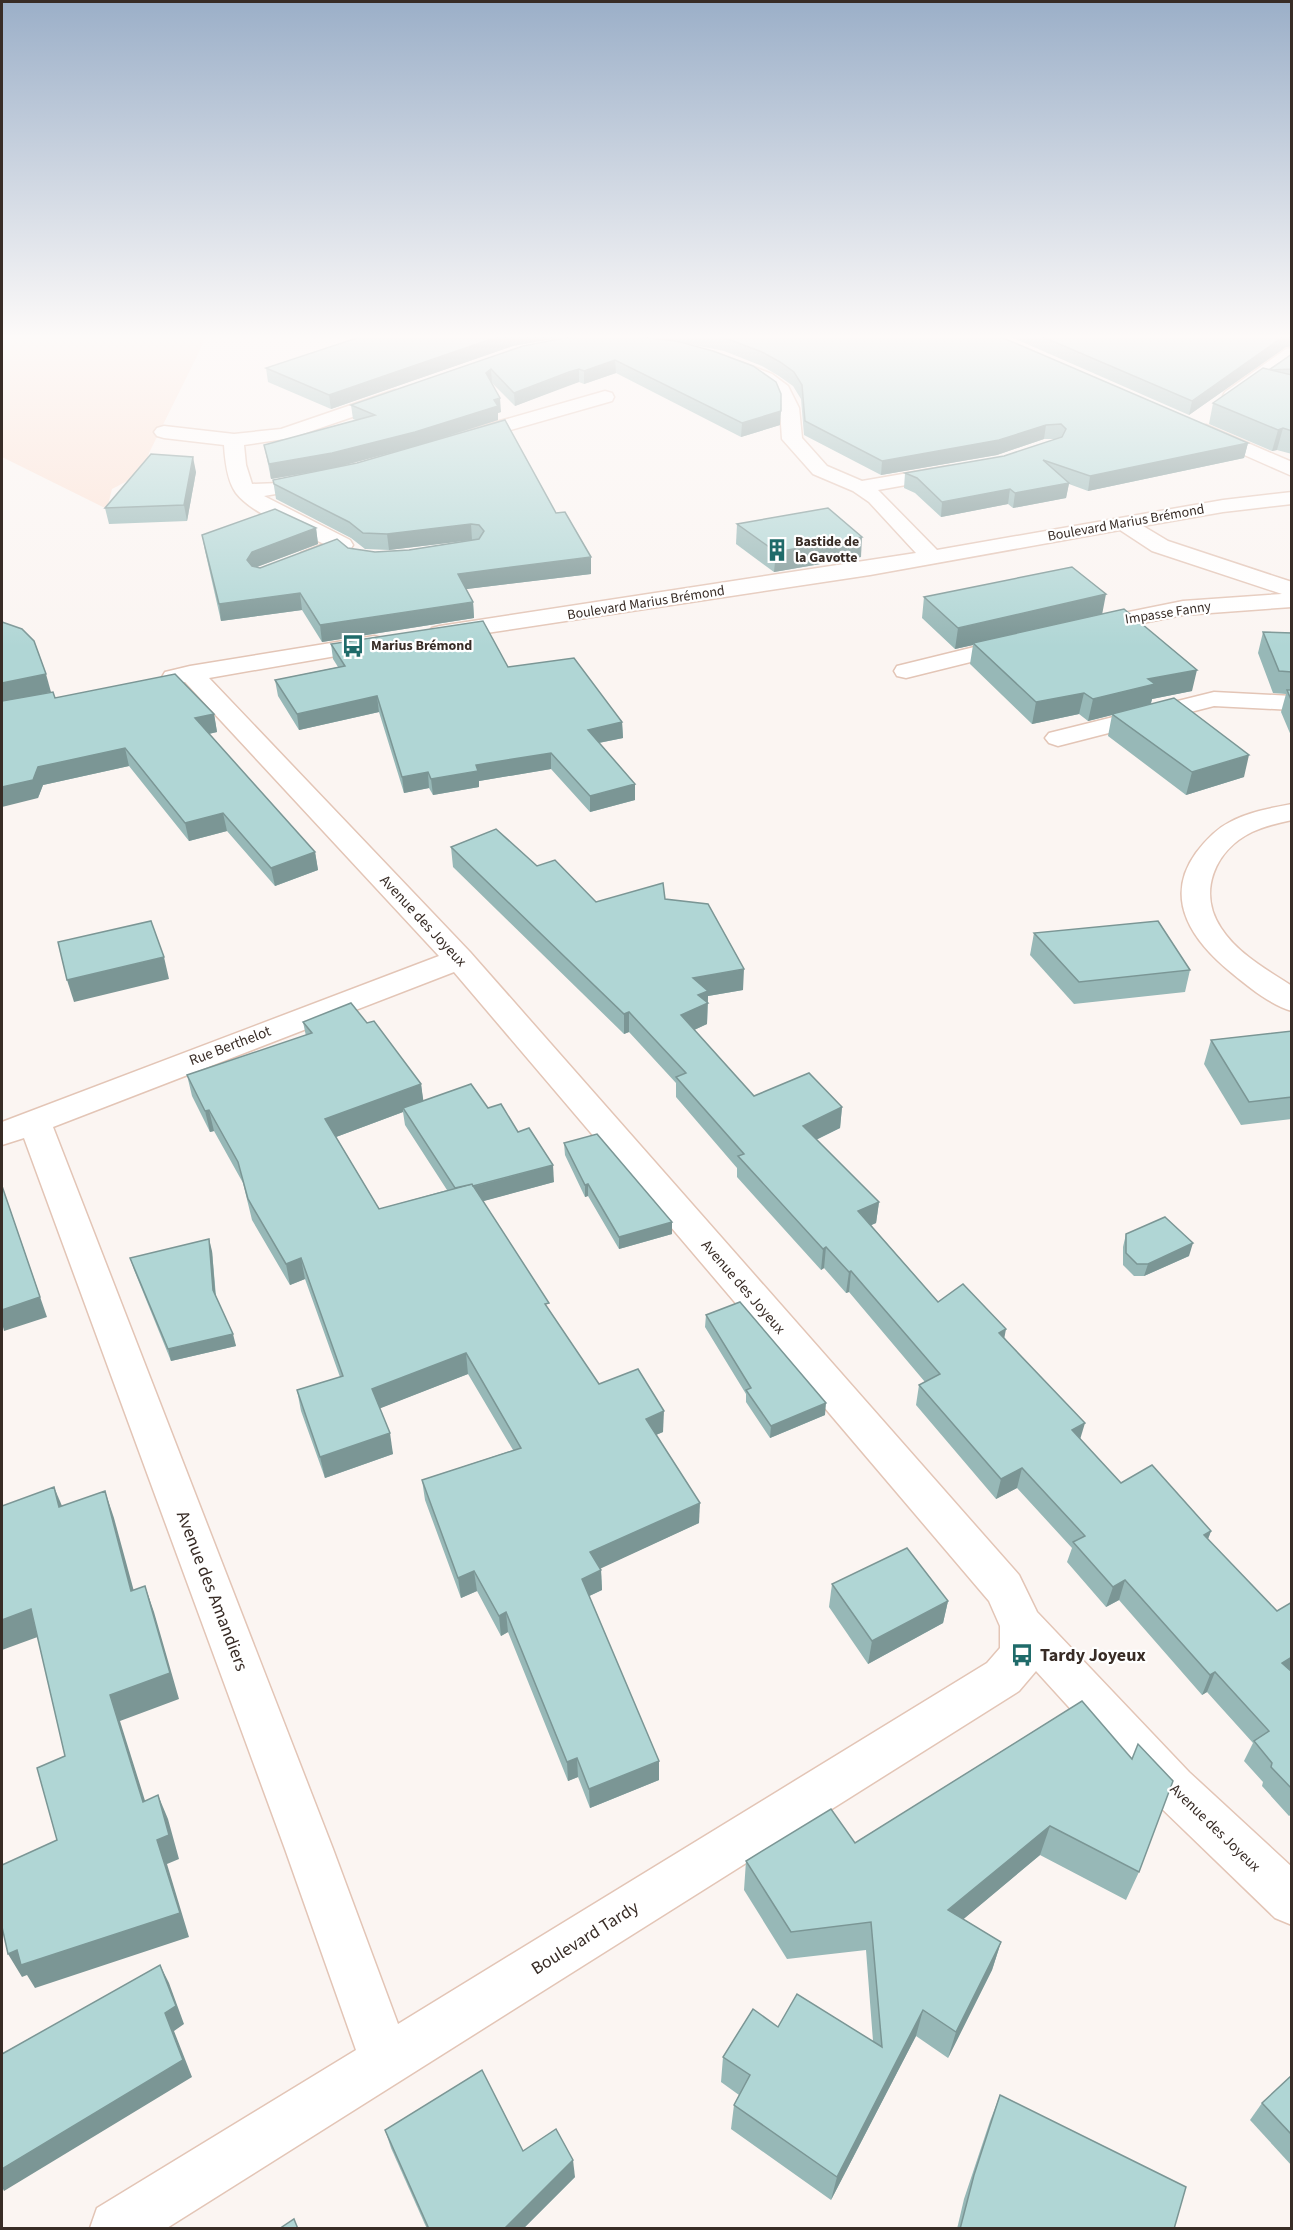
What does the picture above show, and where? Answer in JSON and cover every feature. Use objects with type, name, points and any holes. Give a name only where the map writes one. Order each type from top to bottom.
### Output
[{"type":"street","points":[[217,438],[234,440],[250,438]]},
{"type":"street","points":[[451,442],[464,438]]},
{"type":"street","points":[[792,438],[819,470],[860,487],[876,498],[932,557]]},
{"type":"street","points":[[1220,438],[1292,470]]},
{"type":"street","points":[[234,440],[234,456],[245,491],[267,506],[350,551],[292,564]]},
{"type":"street","points":[[860,487],[969,468]]},
{"type":"street","points":[[245,491],[280,489],[333,477]]},
{"type":"street","name":"Boulevard Marius Brémond","points":[[423,636],[932,557],[1223,506],[1292,498]]},
{"type":"street","points":[[1124,524],[1160,546],[1292,590]]},
{"type":"street","name":"Impasse Fanny","points":[[1065,632],[1183,608],[1292,600]]},
{"type":"street","points":[[152,681],[400,639]]},
{"type":"street","points":[[906,670],[1031,640]]},
{"type":"street","name":"Avenue des Joyeux","points":[[190,673],[459,959],[1004,1588],[1022,1626],[1173,1788],[1292,1901]]},
{"type":"street","points":[[1058,738],[1214,699],[1292,703]]},
{"type":"street","points":[[1292,812],[1236,829],[1210,852],[1197,872],[1194,897],[1207,930],[1237,962],[1292,1001]]},
{"type":"street","name":"Rue Berthelot","points":[[18,1127],[459,959]]},
{"type":"street","name":"Avenue des Amandiers","points":[[18,1127],[301,1826],[386,2062]]},
{"type":"street","name":"Boulevard Tardy","points":[[117,2229],[1003,1677],[1022,1655],[1022,1626]]},
{"type":"shaded area","points":[[2,438],[156,438],[140,471],[112,489],[107,509],[2,457]]},
{"type":"building","points":[[290,438],[391,438],[332,453],[269,464],[264,445]]},
{"type":"building","points":[[443,438],[515,438],[556,513],[565,512],[591,557],[458,574],[473,602],[320,625],[300,593],[219,604],[202,535],[275,509],[316,528],[252,552],[247,560],[252,566],[260,568],[337,539],[348,548],[375,552],[409,550],[479,539],[484,531],[479,525],[471,524],[387,534],[363,533],[349,522],[274,484],[273,480],[357,463]]},
{"type":"building","points":[[838,438],[1005,438],[999,440],[882,461]]},
{"type":"building","points":[[1059,438],[1237,438],[1248,443],[1090,476],[1043,460],[1069,483],[1015,493],[1010,489],[942,502],[917,478],[905,473],[1004,456]]},
{"type":"building","points":[[151,454],[193,457],[184,505],[105,508]]},
{"type":"building","points":[[828,508],[862,537],[776,552],[737,524]]},
{"type":"building","points":[[1072,567],[1106,594],[958,628],[924,597]]},
{"type":"building","points":[[1124,609],[1197,670],[1148,679],[1155,684],[1093,699],[1084,693],[1036,702],[973,643]]},
{"type":"building","points":[[483,621],[508,667],[574,658],[622,722],[588,730],[635,784],[590,796],[551,753],[476,765],[478,771],[431,779],[428,772],[402,777],[377,696],[297,714],[275,680],[345,666],[331,644]]},
{"type":"building","points":[[2,622],[22,629],[34,641],[46,674],[2,683]]},
{"type":"building","points":[[1263,632],[1292,633],[1292,672],[1279,671]]},
{"type":"building","points":[[175,674],[214,714],[195,718],[315,852],[271,868],[223,813],[185,823],[125,748],[38,767],[33,780],[2,787],[2,701],[53,692],[55,698]]},
{"type":"building","points":[[1287,690],[1292,690],[1292,702]]},
{"type":"building","points":[[1174,698],[1249,755],[1192,772],[1112,714]]},
{"type":"building","points":[[496,829],[537,866],[555,860],[596,902],[663,883],[665,899],[708,904],[744,969],[693,978],[708,991],[698,995],[708,1003],[681,1015],[754,1096],[809,1073],[842,1107],[803,1126],[879,1202],[858,1211],[938,1302],[963,1284],[1006,1329],[999,1333],[1085,1423],[1072,1430],[1121,1483],[1152,1465],[1211,1531],[1204,1535],[1277,1611],[1292,1602],[1292,1657],[1282,1663],[1292,1672],[1292,1789],[1271,1767],[1272,1763],[1254,1741],[1269,1731],[1215,1672],[1210,1675],[1125,1580],[1113,1587],[1073,1542],[1085,1536],[1022,1468],[1001,1479],[919,1385],[940,1374],[851,1271],[849,1272],[826,1247],[823,1249],[738,1156],[744,1154],[676,1077],[686,1073],[629,1012],[624,1014],[451,847]]},
{"type":"building","points":[[151,921],[164,957],[67,980],[58,942]]},
{"type":"building","points":[[1158,921],[1190,970],[1079,982],[1034,933]]},
{"type":"building","points":[[351,1003],[367,1023],[374,1021],[421,1084],[325,1119],[379,1209],[472,1184],[549,1303],[545,1304],[599,1384],[638,1369],[664,1411],[646,1419],[700,1503],[590,1552],[601,1570],[582,1579],[659,1761],[589,1789],[577,1758],[567,1762],[506,1612],[499,1616],[474,1571],[458,1578],[422,1480],[521,1448],[466,1353],[372,1389],[390,1433],[320,1457],[297,1390],[343,1376],[301,1258],[286,1264],[248,1199],[238,1162],[209,1110],[205,1111],[187,1075],[312,1033],[303,1022]]},
{"type":"building","points":[[1292,1031],[1292,1097],[1249,1102],[1211,1040]]},
{"type":"building","points":[[471,1084],[488,1108],[501,1104],[518,1132],[529,1128],[553,1165],[473,1186],[472,1184],[455,1188],[403,1108]]},
{"type":"building","points":[[597,1134],[672,1222],[619,1237],[588,1184],[585,1185],[564,1143]]},
{"type":"building","points":[[2,1186],[40,1297],[2,1310]]},
{"type":"building","points":[[1165,1217],[1193,1243],[1148,1264],[1137,1264],[1126,1253],[1126,1234]]},
{"type":"building","points":[[209,1239],[213,1290],[233,1334],[168,1349],[130,1258]]},
{"type":"building","points":[[740,1302],[826,1403],[771,1426],[746,1390],[751,1388],[706,1315]]},
{"type":"building","points":[[54,1487],[59,1507],[105,1491],[131,1591],[145,1586],[170,1673],[110,1695],[143,1802],[158,1795],[169,1835],[157,1840],[180,1913],[21,1965],[17,1950],[8,1954],[2,1927],[2,1865],[57,1840],[37,1768],[65,1756],[31,1609],[2,1620],[2,1506]]},
{"type":"building","points":[[907,1548],[948,1601],[872,1641],[832,1584]]},
{"type":"building","points":[[1082,1701],[1132,1759],[1138,1744],[1173,1781],[1139,1872],[1050,1826],[948,1910],[1001,1942],[956,2032],[923,2010],[837,2177],[734,2105],[750,2075],[723,2057],[753,2009],[778,2027],[797,1994],[882,2047],[871,1922],[791,1932],[746,1861],[831,1809],[855,1843]]},
{"type":"building","points":[[160,1965],[176,2006],[165,2013],[183,2060],[2,2169],[2,2054]]},
{"type":"building","points":[[482,2070],[523,2151],[556,2129],[573,2160],[504,2229],[429,2229],[385,2130]]},
{"type":"building","points":[[1292,2075],[1292,2135],[1262,2103]]},
{"type":"building","points":[[1000,2095],[1186,2187],[1174,2229],[960,2229],[974,2175]]},
{"type":"building","points":[[294,2219],[298,2229],[279,2229]]},
{"type":"place","name":"Bastide de la Gavotte","points":[[777,550]]},
{"type":"place","name":"Marius Brémond","points":[[353,646]]},
{"type":"place","name":"Tardy Joyeux","points":[[1022,1655]]}]
